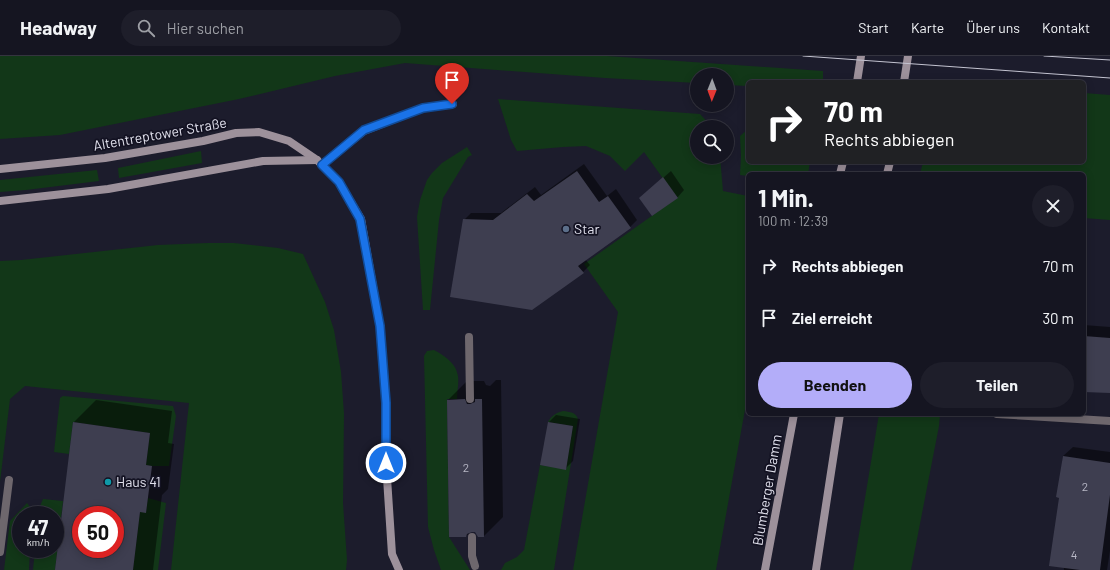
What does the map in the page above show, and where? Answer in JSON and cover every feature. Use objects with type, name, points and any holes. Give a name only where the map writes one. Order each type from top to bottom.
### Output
[{"type":"main road","points":[[857,80],[861,56]]},
{"type":"main road","points":[[904,80],[908,56]]},
{"type":"main road","name":"Altentreptower Straße","points":[[0,170],[105,158],[202,141],[236,133],[259,132],[289,141],[320,163],[339,182],[360,219],[380,326],[386,403],[386,478],[392,554],[399,570]]},
{"type":"main road","points":[[0,201],[108,189],[263,161],[320,163]]},
{"type":"main road","name":"Blumberger Damm","points":[[766,570],[794,416]]},
{"type":"main road","points":[[816,570],[840,416]]},
{"type":"lane","points":[[320,163],[364,130],[423,108],[452,104]]},
{"type":"lane","points":[[469,337],[470,399]]},
{"type":"lane","points":[[1029,416],[1110,421]]},
{"type":"lane","points":[[0,552],[9,480]]},
{"type":"lane","points":[[472,537],[472,556],[475,566]]},
{"type":"green space","points":[[0,56],[607,56],[823,71],[823,80],[746,80],[746,86],[734,85],[734,68],[690,68],[690,83],[605,78],[405,63],[335,76],[239,99],[60,135],[0,139]]},
{"type":"green space","points":[[1086,93],[1110,95],[1110,220],[1086,218],[1086,172],[920,172],[922,164],[1086,164]]},
{"type":"green space","points":[[498,99],[700,114],[706,120],[690,120],[690,164],[721,164],[723,191],[746,196],[746,404],[716,570],[573,570],[618,312],[584,264],[677,198],[644,152],[625,171],[610,156],[586,146],[517,151],[511,140]]},
{"type":"green space","points":[[746,131],[746,164],[810,164],[808,172],[746,172],[746,176],[740,175],[740,136]]},
{"type":"green space","points":[[467,147],[472,155],[468,157],[443,198],[439,220],[430,310],[423,310],[417,217],[420,200],[427,180],[432,173],[442,163]]},
{"type":"green space","points":[[201,151],[202,163],[119,178],[118,168]]},
{"type":"green space","points":[[97,170],[99,181],[0,192],[0,180]]},
{"type":"green space","points":[[234,243],[278,248],[303,254],[325,302],[334,330],[341,372],[344,414],[343,503],[347,560],[346,570],[171,570],[189,403],[25,386],[10,399],[0,482],[0,261],[158,245]]},
{"type":"green space","points":[[434,350],[446,357],[455,367],[458,376],[457,399],[447,399],[449,537],[470,570],[441,570],[428,527],[424,356],[427,351]]},
{"type":"green space","points":[[63,396],[173,406],[176,416],[169,466],[146,465],[150,433],[73,422],[69,454],[54,452],[60,398]]},
{"type":"green space","points":[[563,411],[574,414],[578,419],[554,570],[501,570],[505,563],[517,557],[524,550],[540,465],[566,469],[573,426],[548,422],[554,415]]},
{"type":"green space","points":[[879,416],[940,416],[911,570],[853,570]]},
{"type":"green space","points":[[148,498],[166,503],[158,570],[133,570],[140,512],[146,512]]},
{"type":"green space","points":[[43,499],[63,501],[62,506],[40,506]]},
{"type":"green space","points":[[12,519],[12,558],[30,558],[29,570],[4,570],[10,521]]},
{"type":"green space","points":[[34,558],[56,558],[55,570],[33,570]]},
{"type":"building","points":[[577,171],[599,202],[608,196],[631,228],[578,266],[584,273],[532,310],[450,297],[463,219],[493,220],[527,194],[534,201]]},
{"type":"building","points":[[663,177],[678,198],[652,216],[639,198]]},
{"type":"building","points":[[1086,336],[1110,338],[1110,393],[1086,392]]},
{"type":"building","points":[[465,399],[467,404],[470,404],[475,402],[475,399],[482,399],[484,537],[478,537],[475,532],[472,532],[467,534],[466,537],[449,537],[447,400]]},
{"type":"building","name":"Haus 41","points":[[73,422],[150,433],[146,465],[152,466],[146,513],[140,512],[133,570],[55,570],[56,558],[64,558],[64,506],[63,506]]},
{"type":"building","points":[[548,422],[573,426],[566,470],[540,465]]},
{"type":"building","points":[[1063,456],[1110,463],[1110,495],[1100,570],[1080,570],[1049,566],[1059,498],[1056,497]]},
{"type":"tram line","points":[[803,56],[1110,78]]},
{"type":"tram line","points":[[1044,56],[1110,60]]},
{"type":"place","name":"Star","points":[[566,229]]},
{"type":"place","name":"Haus 41","points":[[108,482]]},
{"type":"route","points":[[386,463],[386,403],[380,326],[360,219],[339,182],[322,165],[364,130],[423,108],[452,104]]}]
